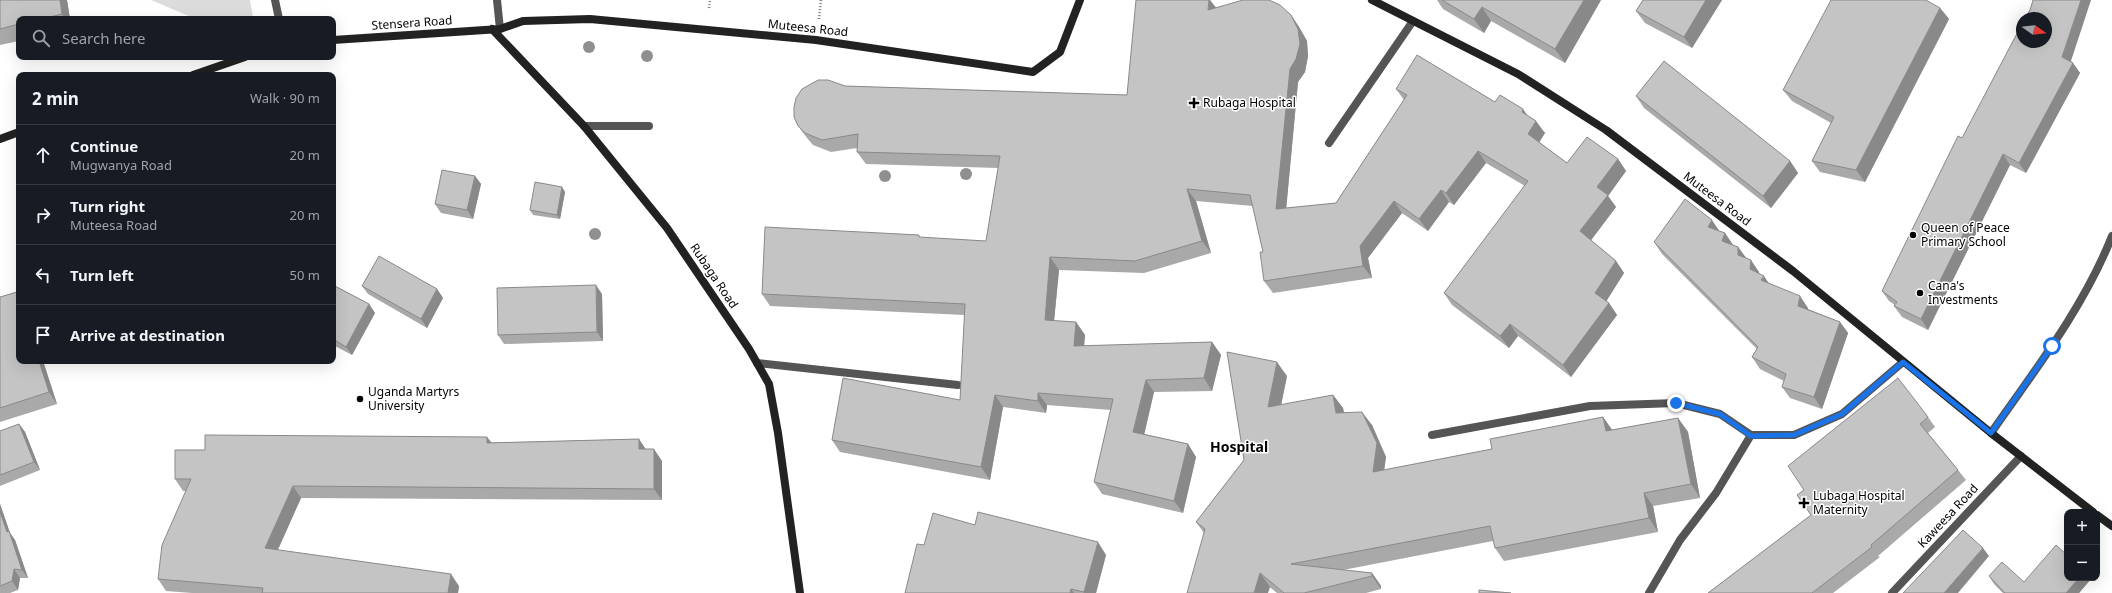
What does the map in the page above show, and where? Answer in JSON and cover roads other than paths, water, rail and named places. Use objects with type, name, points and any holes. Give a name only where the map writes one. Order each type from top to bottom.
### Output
[{"type":"street","points":[[275,0],[278,16]]},
{"type":"street","points":[[496,29],[497,0]]},
{"type":"street","name":"Muteesa Road","points":[[496,29],[523,21],[590,19],[816,40],[1034,72],[1060,52],[1080,0]]},
{"type":"street","name":"Muteesa Road","points":[[1372,0],[1518,74],[1606,130],[1793,271],[1991,433],[2089,509]]},
{"type":"street","points":[[1329,143],[1413,21]]},
{"type":"street","name":"Stensera Road","points":[[336,40],[496,29]]},
{"type":"street","name":"Rubaga Road","points":[[496,29],[584,126],[667,228],[757,363],[769,384],[778,433],[800,593]]},
{"type":"street","points":[[202,72],[236,60]]},
{"type":"street","points":[[584,126],[649,126]]},
{"type":"street","points":[[0,138],[16,133]]},
{"type":"street","points":[[1991,433],[2052,346],[2100,265],[2112,236]]},
{"type":"street","points":[[1432,435],[1590,406],[1676,403],[1720,414],[1751,436],[1794,435],[1842,414],[1903,362]]},
{"type":"street","points":[[757,363],[958,385]]},
{"type":"street","points":[[1650,593],[1680,540],[1716,493],[1751,436]]},
{"type":"street","name":"Kaweesa Road","points":[[1892,593],[2021,456]]},
{"type":"street","points":[[2100,517],[2112,526]]},
{"type":"place","name":"Rubaga Hospital","points":[[1194,103]]},
{"type":"place","name":"Queen of Peace Primary School","points":[[1913,235]]},
{"type":"place","name":"Cana's Investments","points":[[1920,293]]},
{"type":"place","name":"Uganda Martyrs University","points":[[360,399]]},
{"type":"place","name":"Lubaga Hospital Maternity","points":[[1804,503]]},
{"type":"district","name":"Hospital","points":[[1239,447]]}]
